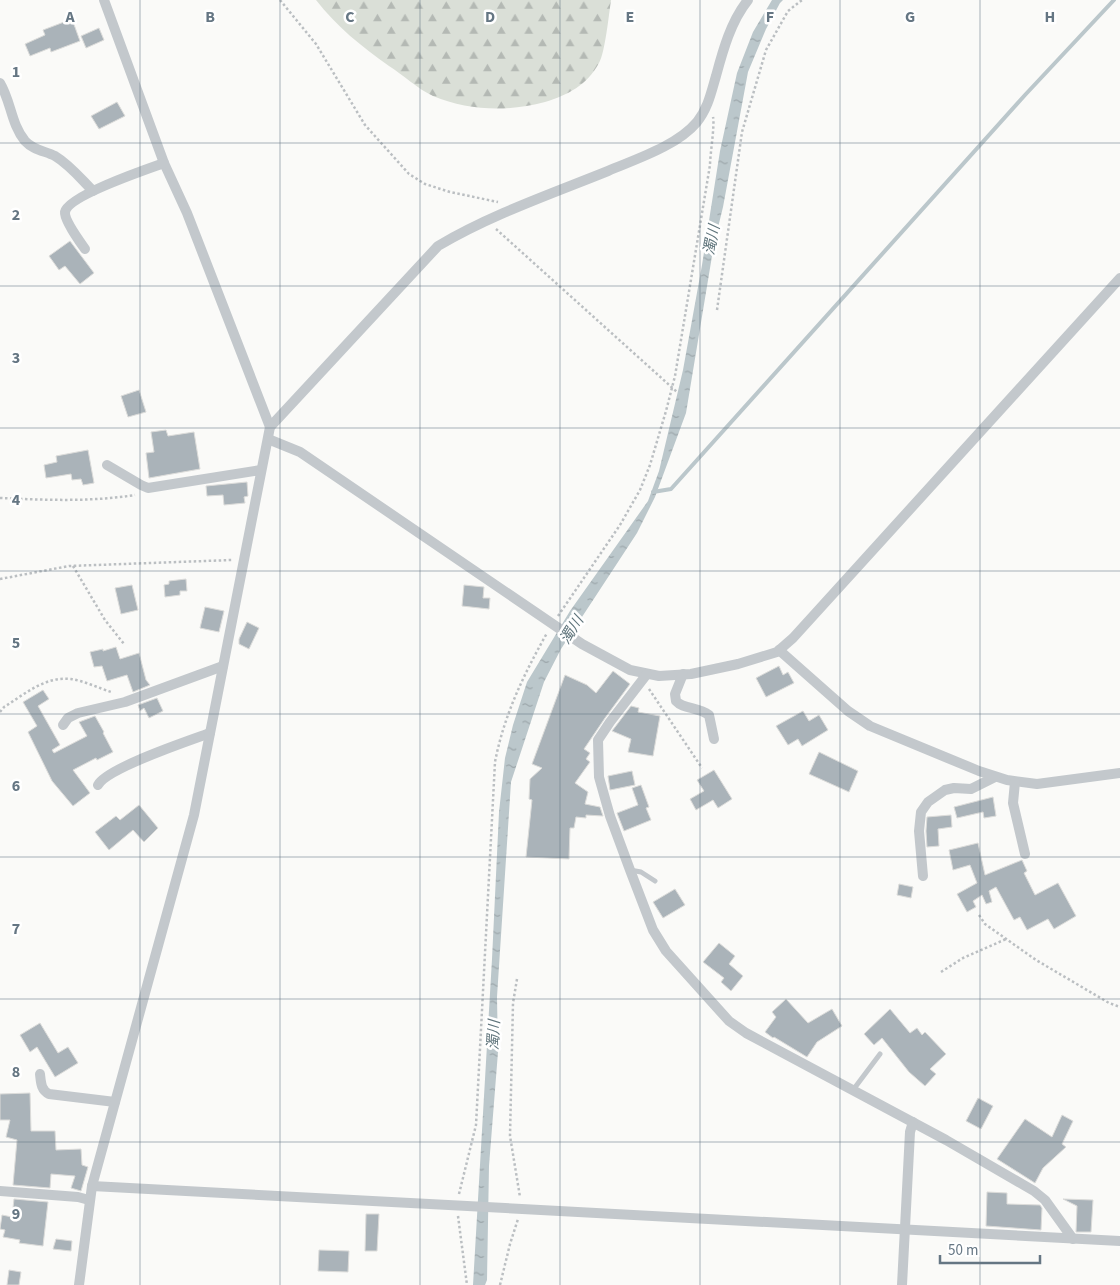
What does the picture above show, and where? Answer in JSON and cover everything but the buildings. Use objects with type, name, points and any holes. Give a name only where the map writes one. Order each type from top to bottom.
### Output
[{"type":"street","points":[[78,1285],[92,1186],[194,816],[270,427],[187,212],[164,163],[104,0]]},
{"type":"street","points":[[270,427],[438,246],[487,221],[642,157],[676,139],[696,123],[707,107],[723,51],[734,23],[748,0]]},
{"type":"street","points":[[0,84],[23,139],[31,147],[55,156],[93,191]]},
{"type":"street","points":[[85,249],[65,214],[71,203],[93,191],[164,163]]},
{"type":"street","points":[[268,439],[300,452],[582,644],[630,670],[645,676],[659,676],[683,674],[738,664],[779,650],[793,638],[1120,278]]},
{"type":"street","points":[[107,465],[141,485],[152,487],[261,470]]},
{"type":"street","points":[[779,650],[848,711],[870,726],[995,777],[1015,782],[1038,784],[1120,772]]},
{"type":"street","points":[[63,725],[68,718],[78,712],[125,702],[223,666]]},
{"type":"street","points":[[683,674],[675,694],[676,701],[682,706],[699,709],[709,715],[714,739]]},
{"type":"street","points":[[645,676],[598,740],[599,777],[610,816],[653,930],[666,951],[729,1021],[746,1033],[946,1140],[1040,1195],[1073,1239]]},
{"type":"street","points":[[98,785],[101,780],[114,772],[166,749],[210,733]]},
{"type":"street","points":[[922,876],[919,831],[921,812],[928,802],[945,790],[954,788],[972,789],[995,777]]},
{"type":"street","points":[[1015,782],[1014,803],[1025,854]]},
{"type":"street","points":[[40,1074],[41,1086],[49,1094],[115,1102]]},
{"type":"street","points":[[902,1285],[910,1132],[913,1122]]},
{"type":"street","points":[[92,1186],[1120,1241]]},
{"type":"street","points":[[0,1191],[78,1197],[89,1200]]},
{"type":"lane","points":[[630,870],[641,872],[655,881]]},
{"type":"lane","points":[[853,1090],[880,1054]]},
{"type":"path","points":[[280,0],[316,44],[364,124],[409,174],[425,184],[450,192],[499,202]]},
{"type":"path","points":[[717,310],[742,132],[766,50],[788,11],[802,0]]},
{"type":"path","points":[[487,221],[677,392]]},
{"type":"path","points":[[0,498],[42,500],[122,497],[144,494],[152,487]]},
{"type":"path","points":[[0,579],[73,566],[243,560]]},
{"type":"path","points":[[73,566],[105,620],[124,644]]},
{"type":"path","points":[[645,676],[702,768]]},
{"type":"path","points":[[0,712],[4,707],[40,684],[52,679],[72,679],[112,693],[125,702]]},
{"type":"path","points":[[979,915],[985,924],[1036,960],[1109,1003],[1120,1007]]},
{"type":"path","points":[[941,972],[962,958],[1006,939]]},
{"type":"path","points":[[500,1285],[510,1244],[522,1209],[510,1136],[513,1003],[517,979]]},
{"type":"path","points":[[458,1206],[467,1285]]},
{"type":"green space","points":[[316,0],[611,0],[601,58],[594,71],[583,83],[569,92],[545,102],[517,107],[489,108],[460,105],[427,93],[359,44],[332,19]]},
{"type":"water","name":"濁川","points":[[772,0],[783,0],[766,29],[748,72],[723,207],[714,244],[686,413],[655,497],[637,533],[561,649],[544,682],[511,782],[497,997],[498,1052],[489,1166],[487,1280],[485,1285],[473,1285],[499,812],[505,758],[527,682],[570,611],[648,501],[659,471],[683,370],[720,151],[737,73],[753,32]]},
{"type":"waterway","points":[[653,492],[671,489],[1025,95],[1114,0]]}]
